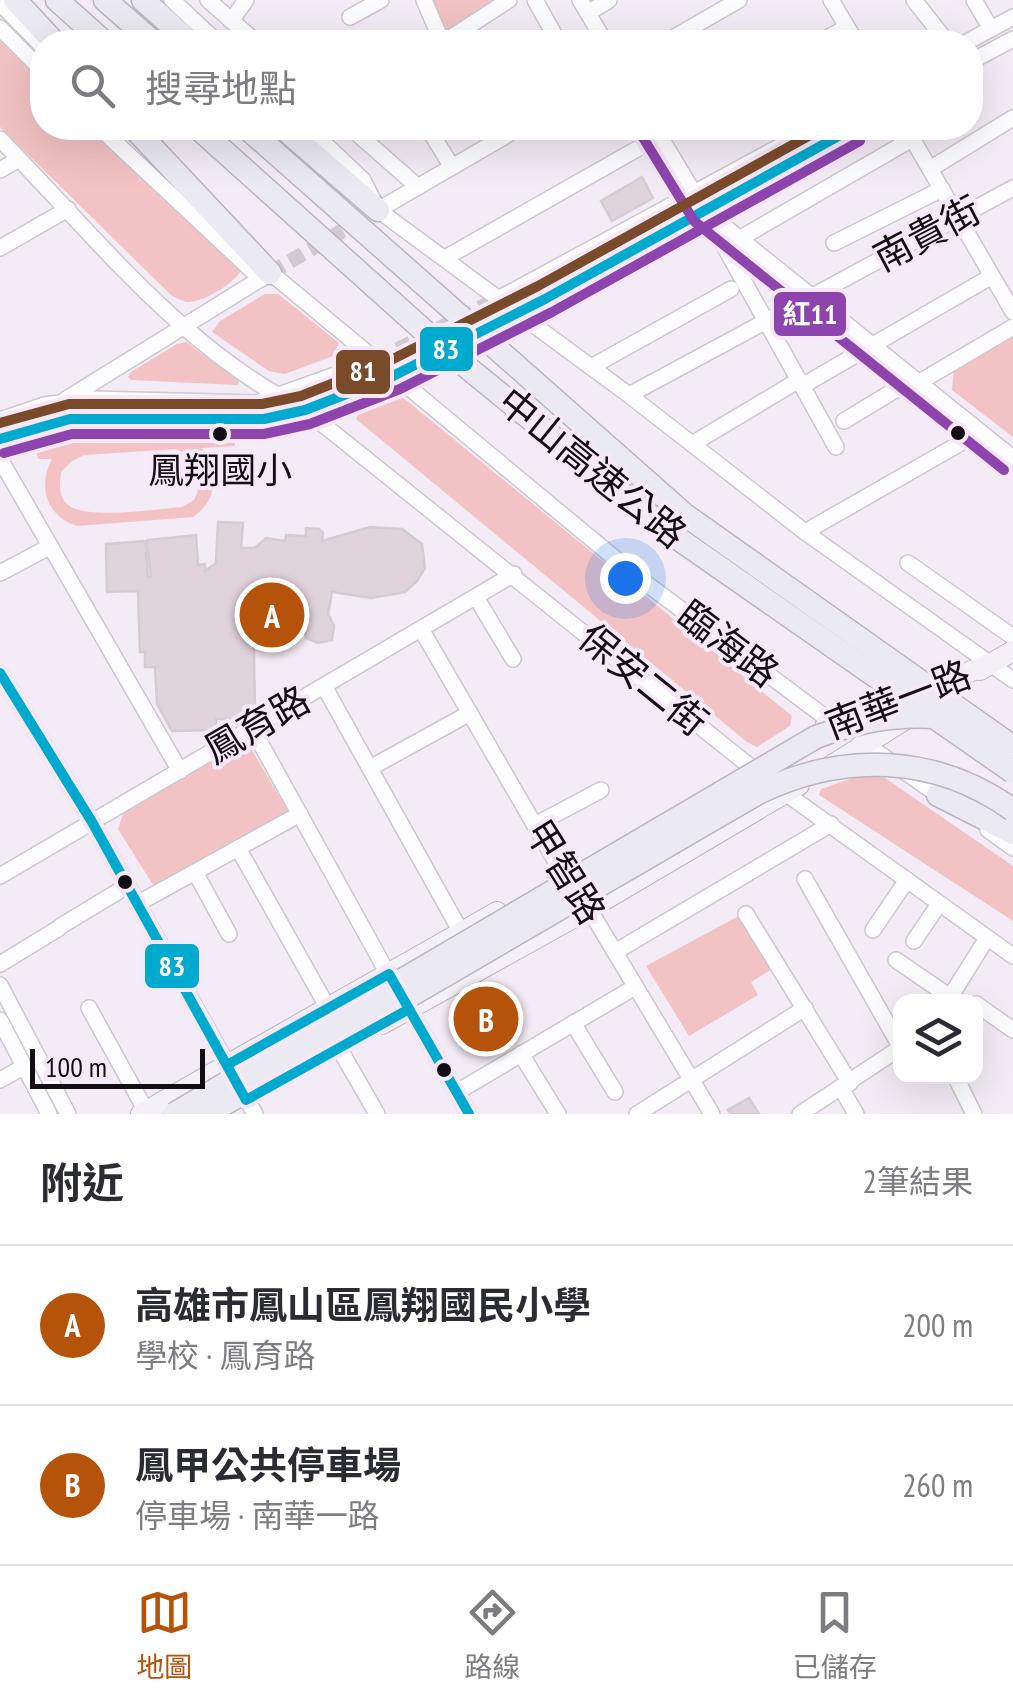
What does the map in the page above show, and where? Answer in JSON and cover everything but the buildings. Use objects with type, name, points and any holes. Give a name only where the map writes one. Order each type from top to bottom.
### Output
[{"type":"highway","points":[[16,0],[43,30]]},
{"type":"highway","points":[[57,0],[91,30]]},
{"type":"highway","points":[[105,0],[139,30]]},
{"type":"highway","points":[[143,0],[177,30]]},
{"type":"highway","points":[[145,140],[265,276]]},
{"type":"highway","name":"中山高速公路","points":[[211,140],[441,346],[672,535],[1013,772]]},
{"type":"highway","name":"中山高速公路","points":[[261,140],[685,514],[1013,748]]},
{"type":"highway","points":[[297,140],[378,210]]},
{"type":"highway","points":[[206,1114],[816,736],[885,717],[963,719],[1013,729]]},
{"type":"highway","points":[[174,1114],[559,892],[758,793],[814,770],[853,764],[905,765],[971,786],[1013,810]]},
{"type":"highway","points":[[938,795],[1013,833]]},
{"type":"main road","points":[[988,665],[1013,651]]},
{"type":"main road","name":"南華一路","points":[[144,1112],[462,932],[559,892],[750,767],[831,722],[988,665]]},
{"type":"main road","name":"南華一路","points":[[224,1114],[250,1107],[339,1048],[589,909],[868,745],[988,665]]},
{"type":"street","points":[[172,0],[204,30]]},
{"type":"street","points":[[208,0],[242,30]]},
{"type":"street","points":[[231,21],[246,0]]},
{"type":"street","points":[[350,17],[381,0]]},
{"type":"street","points":[[424,0],[438,30]]},
{"type":"street","points":[[462,30],[508,0]]},
{"type":"street","points":[[535,0],[552,30]]},
{"type":"street","points":[[598,30],[584,6],[609,0]]},
{"type":"street","points":[[687,30],[738,0]]},
{"type":"street","points":[[830,0],[848,30]]},
{"type":"street","points":[[914,0],[938,30]]},
{"type":"street","points":[[974,0],[991,29]]},
{"type":"street","points":[[0,3],[30,34]]},
{"type":"street","points":[[983,33],[1013,17]]},
{"type":"street","points":[[841,30],[846,27]]},
{"type":"street","points":[[0,28],[30,58]]},
{"type":"street","points":[[983,55],[1013,39]]},
{"type":"street","points":[[983,136],[1013,118]]},
{"type":"street","name":"保安二街","points":[[0,139],[183,328],[279,397],[305,410],[750,767],[1013,956]]},
{"type":"street","points":[[113,140],[265,276]]},
{"type":"street","points":[[135,140],[265,276]]},
{"type":"street","points":[[321,140],[363,180],[378,210],[629,395],[805,532],[1013,680]]},
{"type":"street","points":[[365,140],[418,186]]},
{"type":"street","points":[[435,140],[452,167]]},
{"type":"street","points":[[378,210],[499,140]]},
{"type":"street","points":[[445,258],[646,140]]},
{"type":"street","points":[[668,140],[836,448]]},
{"type":"street","points":[[500,298],[792,140]]},
{"type":"street","points":[[518,312],[830,140]]},
{"type":"street","points":[[739,239],[898,140]]},
{"type":"street","points":[[913,140],[1013,312]]},
{"type":"street","points":[[930,169],[977,140]]},
{"type":"street","points":[[0,170],[19,159]]},
{"type":"street","name":"南貴街","points":[[629,395],[1013,188]]},
{"type":"street","points":[[834,243],[942,190]]},
{"type":"street","points":[[0,248],[68,209]]},
{"type":"street","points":[[704,210],[1013,458]]},
{"type":"street","points":[[64,401],[265,276]]},
{"type":"street","name":"臨海路","points":[[265,276],[377,360],[635,574],[831,722],[1013,848]]},
{"type":"street","points":[[692,444],[992,276]]},
{"type":"street","points":[[591,367],[731,289]]},
{"type":"street","points":[[844,420],[1013,327]]},
{"type":"street","points":[[0,420],[64,401],[232,404],[279,397],[377,360]]},
{"type":"street","points":[[0,439],[70,419],[239,420],[305,410],[393,376]]},
{"type":"street","points":[[64,401],[70,419]]},
{"type":"street","points":[[805,532],[980,432]]},
{"type":"street","points":[[0,460],[180,771]]},
{"type":"street","points":[[0,573],[49,547]]},
{"type":"street","points":[[908,562],[1013,637]]},
{"type":"street","name":"鳳育路","points":[[0,876],[514,574]]},
{"type":"street","points":[[476,596],[513,659]]},
{"type":"street","name":"甲智路","points":[[421,629],[534,825],[559,892],[589,909],[712,1114]]},
{"type":"street","points":[[0,673],[92,822],[250,1107]]},
{"type":"street","points":[[324,686],[462,932]]},
{"type":"street","points":[[370,768],[470,713]]},
{"type":"street","points":[[252,728],[470,1114]]},
{"type":"street","points":[[534,825],[601,790]]},
{"type":"street","points":[[137,904],[300,814]]},
{"type":"street","points":[[614,952],[830,824]]},
{"type":"street","points":[[238,848],[328,1008]]},
{"type":"street","points":[[196,872],[229,934]]},
{"type":"street","points":[[804,879],[893,1035]]},
{"type":"street","points":[[873,930],[907,880]]},
{"type":"street","points":[[0,964],[127,886]]},
{"type":"street","points":[[914,941],[940,904]]},
{"type":"street","points":[[746,914],[804,1008],[846,1086],[856,1114]]},
{"type":"street","points":[[951,994],[986,938]]},
{"type":"street","points":[[896,960],[947,994]]},
{"type":"street","points":[[0,985],[68,1114]]},
{"type":"street","points":[[457,1092],[635,986]]},
{"type":"street","points":[[90,1008],[144,1112]]},
{"type":"street","points":[[638,1114],[804,1008]]},
{"type":"street","points":[[983,1009],[1013,1030]]},
{"type":"street","points":[[0,1020],[50,1114]]},
{"type":"street","points":[[573,1023],[615,1092]]},
{"type":"street","points":[[339,1048],[377,1114]]},
{"type":"street","points":[[800,1114],[893,1052]]},
{"type":"street","points":[[520,1054],[558,1114]]},
{"type":"street","points":[[0,1080],[23,1067]]},
{"type":"street","points":[[959,1084],[974,1114]]},
{"type":"shaded area","points":[[429,0],[497,0],[453,30],[442,30]]},
{"type":"shaded area","points":[[0,41],[30,70],[30,140],[104,140],[242,268],[239,274],[227,285],[194,301],[172,296],[0,127]]},
{"type":"shaded area","points":[[265,294],[278,294],[339,343],[333,356],[285,374],[269,371],[212,332],[220,321]]},
{"type":"shaded area","points":[[1013,337],[1013,437],[952,390],[954,369]]},
{"type":"shaded area","points":[[186,342],[239,381],[238,385],[128,377],[177,344]]},
{"type":"shaded area","points":[[387,395],[401,396],[792,716],[790,726],[757,747],[747,742],[356,419],[359,412]]},
{"type":"shaded area","points":[[234,434],[235,446],[202,448],[211,467],[213,485],[208,502],[193,517],[77,526],[52,508],[45,480],[52,459],[38,459],[35,445]],"holes":[[[176,449],[191,458],[200,476],[194,500],[182,507],[87,512],[66,503],[62,496],[61,472],[84,455]]]},
{"type":"shaded area","points":[[240,744],[249,745],[289,813],[155,888],[118,829],[123,814]]},
{"type":"shaded area","points":[[862,775],[885,778],[1013,866],[1013,921],[819,795],[821,789]]},
{"type":"shaded area","points":[[748,911],[782,963],[751,982],[758,995],[689,1036],[646,966]]},
{"type":"tunnel","points":[[270,273],[361,220]]},
{"type":"tunnel","points":[[377,360],[500,298]]},
{"type":"tunnel","points":[[393,376],[518,312]]},
{"type":"transit line","name":"紅11","points":[[644,140],[694,221],[1004,470]]},
{"type":"transit line","name":"81","points":[[0,423],[69,404],[262,404],[301,396],[387,362],[538,286],[801,140]]},
{"type":"transit line","name":"83","points":[[0,439],[70,419],[264,419],[305,410],[393,376],[545,299],[831,140]]},
{"type":"transit line","name":"紅11","points":[[4,453],[72,434],[264,434],[310,424],[400,389],[552,312],[860,141]]},
{"type":"transit line","name":"83","points":[[0,673],[92,822],[246,1100],[409,1009]]},
{"type":"transit line","name":"83","points":[[227,1065],[389,974],[469,1114]]},
{"type":"place","name":"鳳翔國小","points":[[220,434]]},
{"type":"place","name":"高雄市鳳山區鳳翔國民小學","points":[[272,615]]},
{"type":"place","name":"鳳甲公共停車場","points":[[486,1019]]}]
